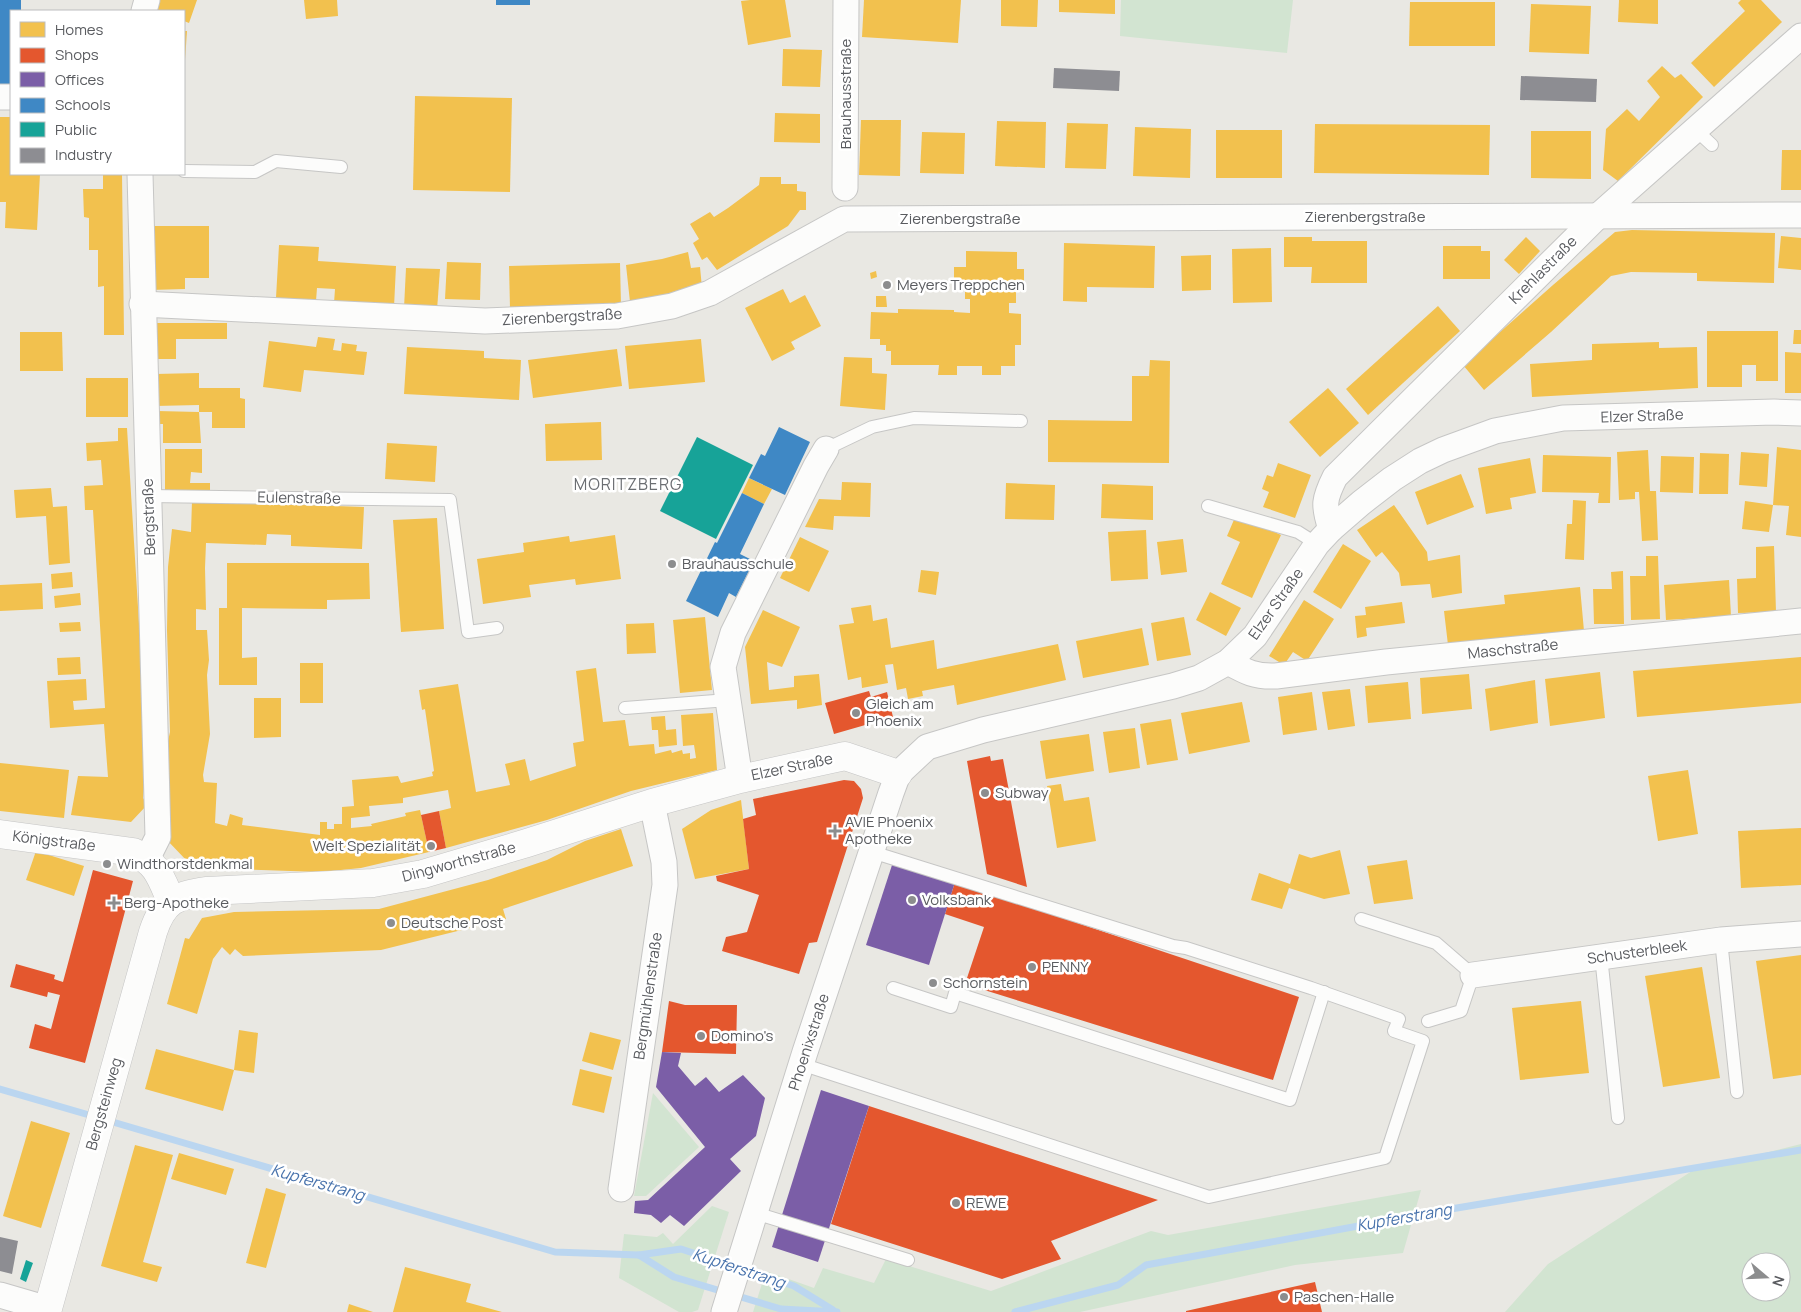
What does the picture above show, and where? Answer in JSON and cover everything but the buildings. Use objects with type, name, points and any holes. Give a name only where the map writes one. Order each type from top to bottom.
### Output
[{"type":"street","name":"Brauhausstraße","points":[[845,188],[846,0]]},
{"type":"street","name":"Krehlastraße","points":[[1324,536],[1326,497],[1335,478],[1599,215],[1704,137],[1801,36]]},
{"type":"street","name":"Bergstraße","points":[[140,175],[142,304],[158,837],[147,858]]},
{"type":"street","name":"Zierenbergstraße","points":[[142,304],[485,321],[617,316],[672,306],[710,293],[844,219],[1801,215]]},
{"type":"street","name":"Elzer Straße","points":[[740,779],[845,756],[898,774],[927,747],[983,730],[1174,686],[1199,678],[1228,662],[1255,636],[1324,536],[1374,494],[1420,461],[1442,450],[1495,431],[1563,418],[1774,412],[1801,414]]},
{"type":"street","points":[[740,779],[723,667],[733,633],[826,449]]},
{"type":"street","name":"Maschstraße","points":[[1228,662],[1252,675],[1261,677],[1276,676],[1386,662],[1801,621]]},
{"type":"street","name":"Phoenixstraße","points":[[724,1312],[801,1064],[898,774]]},
{"type":"street","name":"Dingworthstraße","points":[[171,901],[184,894],[207,891],[373,883],[423,874],[652,803],[740,779]]},
{"type":"street","name":"Bergmühlenstraße","points":[[620,1189],[664,885],[664,862],[652,803]]},
{"type":"street","name":"Königstraße","points":[[0,834],[123,850],[147,858]]},
{"type":"street","points":[[147,858],[156,869],[171,901]]},
{"type":"street","name":"Bergsteinweg","points":[[47,1310],[153,932],[161,914],[171,901]]},
{"type":"street","name":"Schusterbleek","points":[[1473,975],[1721,940],[1801,934]]},
{"type":"street","points":[[0,1295],[47,1310]]},
{"type":"lane","points":[[185,171],[255,172],[276,161],[341,166]]},
{"type":"lane","points":[[826,449],[872,427],[914,418],[1021,421]]},
{"type":"lane","name":"Eulenstraße","points":[[148,496],[450,500],[468,632],[497,628]]},
{"type":"lane","points":[[1208,506],[1298,532],[1324,536]]},
{"type":"lane","points":[[625,708],[728,700]]},
{"type":"lane","points":[[801,1064],[1209,1196],[1386,1158],[1423,1041],[1394,1031],[1399,1019],[1324,992],[1195,951],[1173,946],[872,852]]},
{"type":"lane","points":[[1361,919],[1436,943],[1473,975],[1461,1011],[1428,1021]]},
{"type":"lane","points":[[1721,940],[1737,1092]]},
{"type":"lane","points":[[1601,956],[1618,1118]]},
{"type":"lane","points":[[893,988],[951,1008],[955,993],[1290,1100],[1324,992]]},
{"type":"lane","points":[[755,1213],[908,1260]]},
{"type":"green space","points":[[1121,0],[1293,0],[1287,53],[1120,36]]},
{"type":"green space","points":[[653,1093],[699,1147],[646,1196],[634,1196]]},
{"type":"green space","points":[[1801,1144],[1801,1312],[1505,1312],[1548,1264],[1692,1171]]},
{"type":"green space","points":[[1421,1190],[1403,1253],[1295,1265],[1080,1312],[753,1312],[766,1271],[814,1288],[823,1268],[874,1283],[886,1259],[991,1291],[1151,1231],[1168,1235]]},
{"type":"green space","points":[[712,1206],[729,1212],[698,1310],[679,1312],[619,1278],[624,1234],[657,1237],[663,1233],[673,1244]]},
{"type":"waterway","name":"Kupferstrang","points":[[0,1089],[96,1117]]},
{"type":"waterway","name":"Kupferstrang","points":[[106,1120],[555,1252],[639,1255],[674,1277],[781,1309],[837,1312]]},
{"type":"waterway","name":"Kupferstrang","points":[[1015,1312],[1118,1285],[1146,1265],[1445,1210],[1801,1150]]},
{"type":"waterway","name":"Kupferstrang","points":[[639,1255],[681,1249],[794,1286],[833,1310]]},
{"type":"place","name":"Meyers Treppchen","points":[[887,285]]},
{"type":"place","name":"Brauhausschule","points":[[672,564]]},
{"type":"place","name":"Gleich am Phoenix","points":[[856,713]]},
{"type":"place","name":"Subway","points":[[985,793]]},
{"type":"place","name":"AVIE Phoenix Apotheke","points":[[835,831]]},
{"type":"place","name":"Welt Spezialität","points":[[431,846]]},
{"type":"place","name":"Windthorstdenkmal","points":[[107,864]]},
{"type":"place","name":"Volksbank","points":[[912,900]]},
{"type":"place","name":"Berg-Apotheke","points":[[114,903]]},
{"type":"place","name":"Deutsche Post","points":[[391,923]]},
{"type":"place","name":"PENNY","points":[[1032,967]]},
{"type":"place","name":"Schornstein","points":[[933,983]]},
{"type":"place","name":"Domino's","points":[[701,1036]]},
{"type":"place","name":"REWE","points":[[956,1203]]},
{"type":"place","name":"Paschen-Halle","points":[[1284,1297]]},
{"type":"district","name":"MORITZBERG","points":[[628,484]]}]
